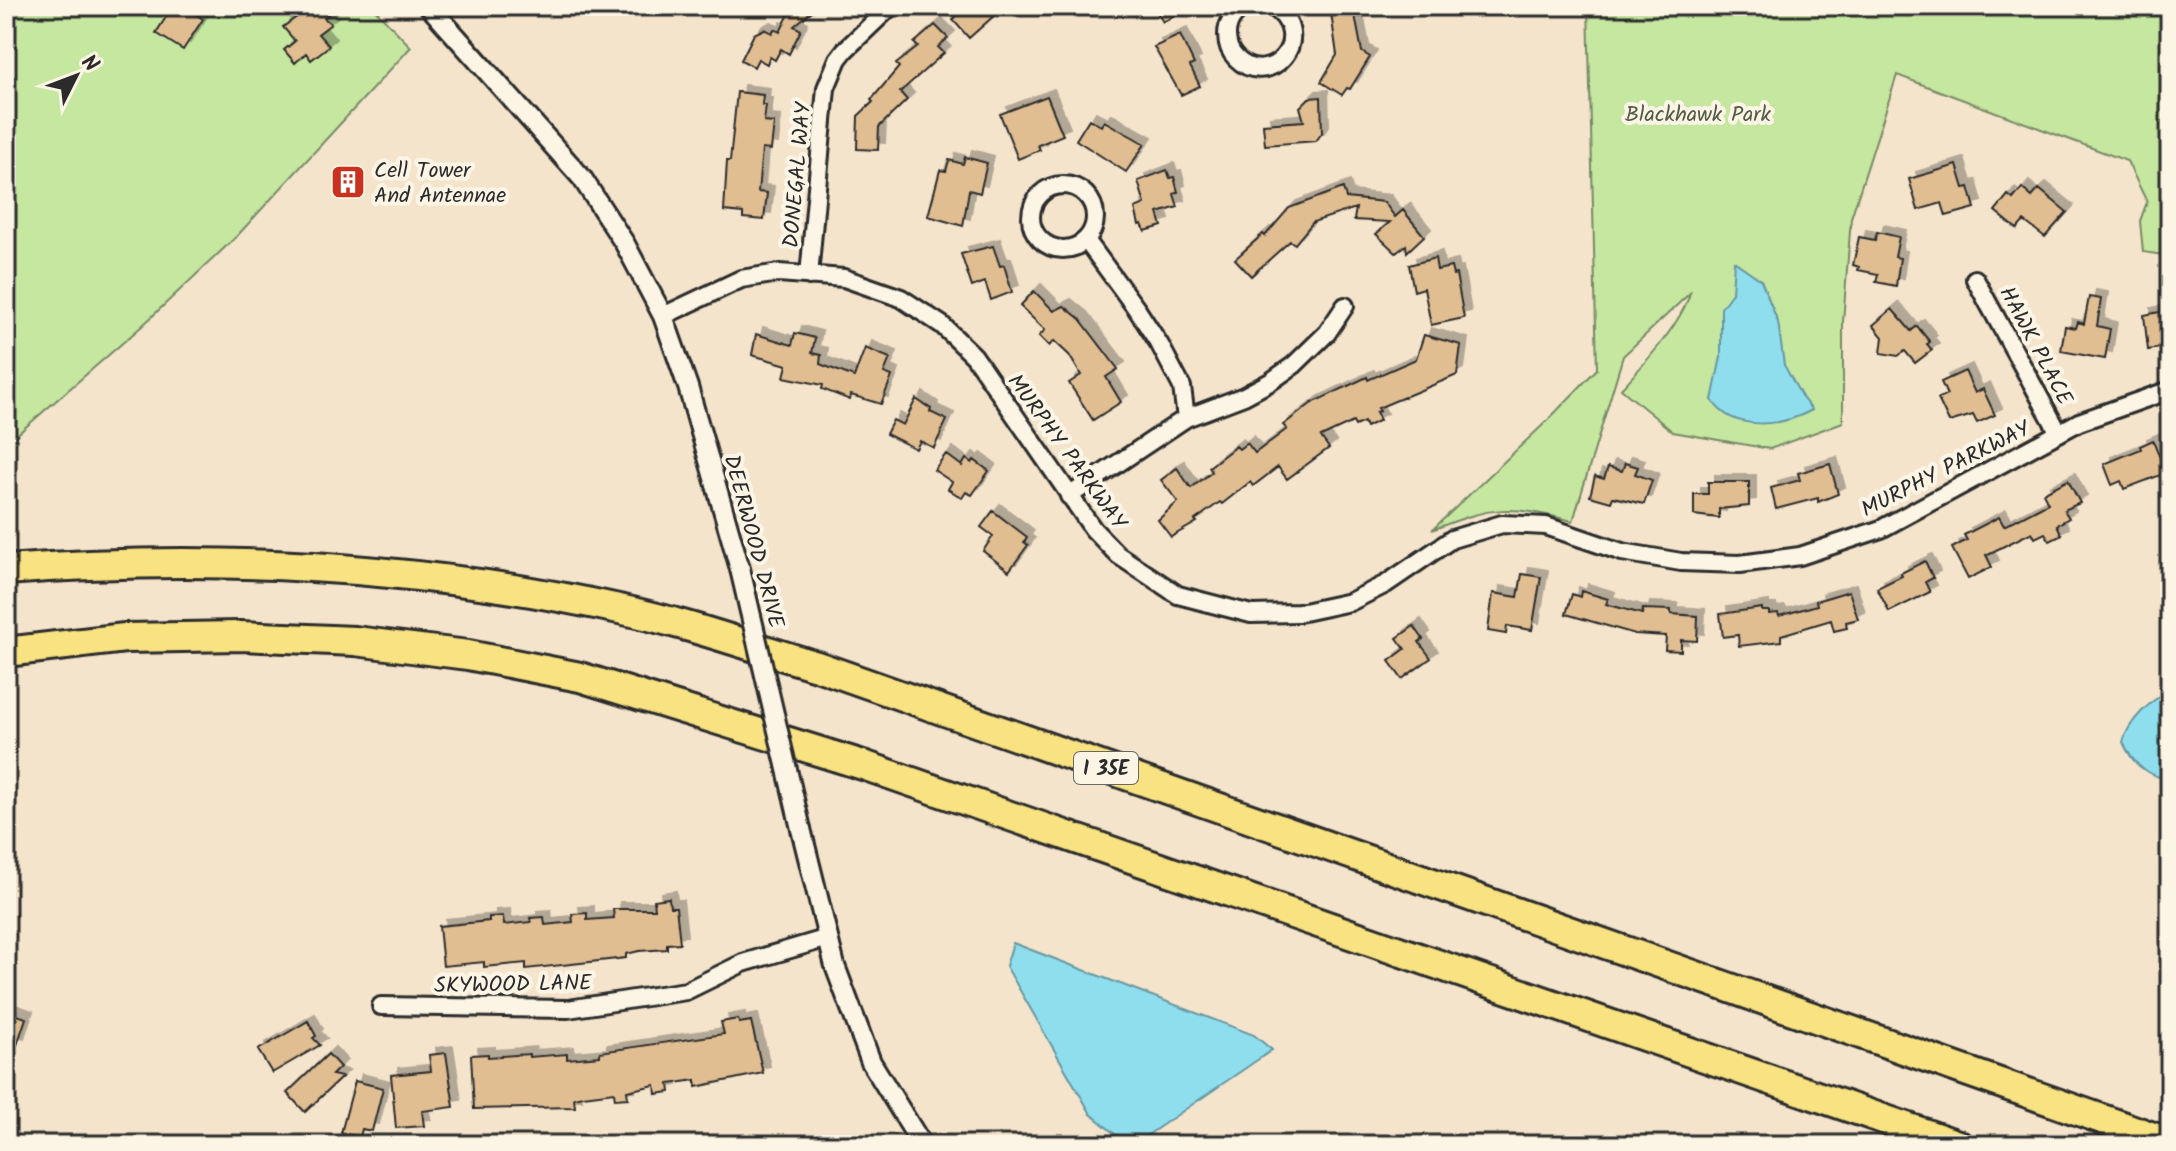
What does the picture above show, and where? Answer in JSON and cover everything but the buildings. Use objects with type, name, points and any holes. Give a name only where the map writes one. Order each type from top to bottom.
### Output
[{"type":"highway","name":"I 35E","points":[[6,570],[211,561],[349,568],[486,584],[622,610],[817,666],[2170,1143]]},
{"type":"highway","points":[[6,652],[125,638],[240,636],[355,641],[468,655],[580,677],[866,766],[1958,1145]]},
{"type":"street","name":"DEERWOOD DRIVE","points":[[429,6],[582,178],[625,244],[663,316],[688,387],[740,569],[835,966],[871,1062],[922,1145]]},
{"type":"street","name":"DONEGAL WAY","points":[[809,276],[826,88],[845,50],[891,6]]},
{"type":"street","points":[[1247,6],[1230,23],[1227,43],[1237,60],[1255,68],[1275,65],[1289,50],[1292,40],[1288,20],[1272,6]]},
{"type":"street","points":[[1053,186],[1072,186],[1088,196],[1093,204],[1095,223],[1086,240],[1067,249],[1057,248],[1039,238],[1033,229],[1032,208],[1044,191],[1053,186]]},
{"type":"street","points":[[1086,240],[1160,345],[1182,387],[1186,418]]},
{"type":"street","name":"MURPHY PARKWAY","points":[[663,316],[741,279],[779,273],[844,278],[901,298],[942,325],[974,356],[1069,496],[1093,529],[1118,555],[1178,595],[1251,614],[1299,613],[1350,602],[1386,584],[1452,539],[1502,524],[1546,526],[1622,552],[1681,562],[1740,564],[1800,556],[1881,529],[2079,422],[2170,390]]},
{"type":"street","name":"HAWK PLACE","points":[[1975,279],[2059,433]]},
{"type":"street","points":[[1069,496],[1186,418],[1244,396],[1270,382],[1294,365],[1327,333],[1345,306]]},
{"type":"street","name":"SKYWOOD LANE","points":[[381,1006],[568,1009],[686,991],[743,963],[828,938]]},
{"type":"green space","points":[[6,6],[372,6],[411,47],[237,236],[142,326],[6,444]]},
{"type":"green space","name":"Blackhawk Park","points":[[1588,6],[2170,6],[2170,256],[2143,252],[2140,221],[2147,202],[2127,161],[1897,75],[1851,218],[1843,322],[1843,422],[1770,449],[1673,432],[1621,389],[1679,318],[1690,293],[1623,356],[1573,521],[1532,512],[1502,510],[1471,516],[1432,530],[1597,369]]},
{"type":"water","points":[[1734,261],[1761,280],[1778,322],[1784,365],[1812,410],[1800,416],[1773,423],[1745,422],[1721,411],[1712,400],[1721,357],[1721,308],[1732,293]]},
{"type":"water","points":[[2170,688],[2170,780],[2141,768],[2123,742],[2136,718]]},
{"type":"water","points":[[1013,943],[1254,1035],[1272,1050],[1139,1141],[1116,1135],[1091,1114],[1006,966]]},
{"type":"place","name":"Cell Tower And Antennae","points":[[348,182]]}]
